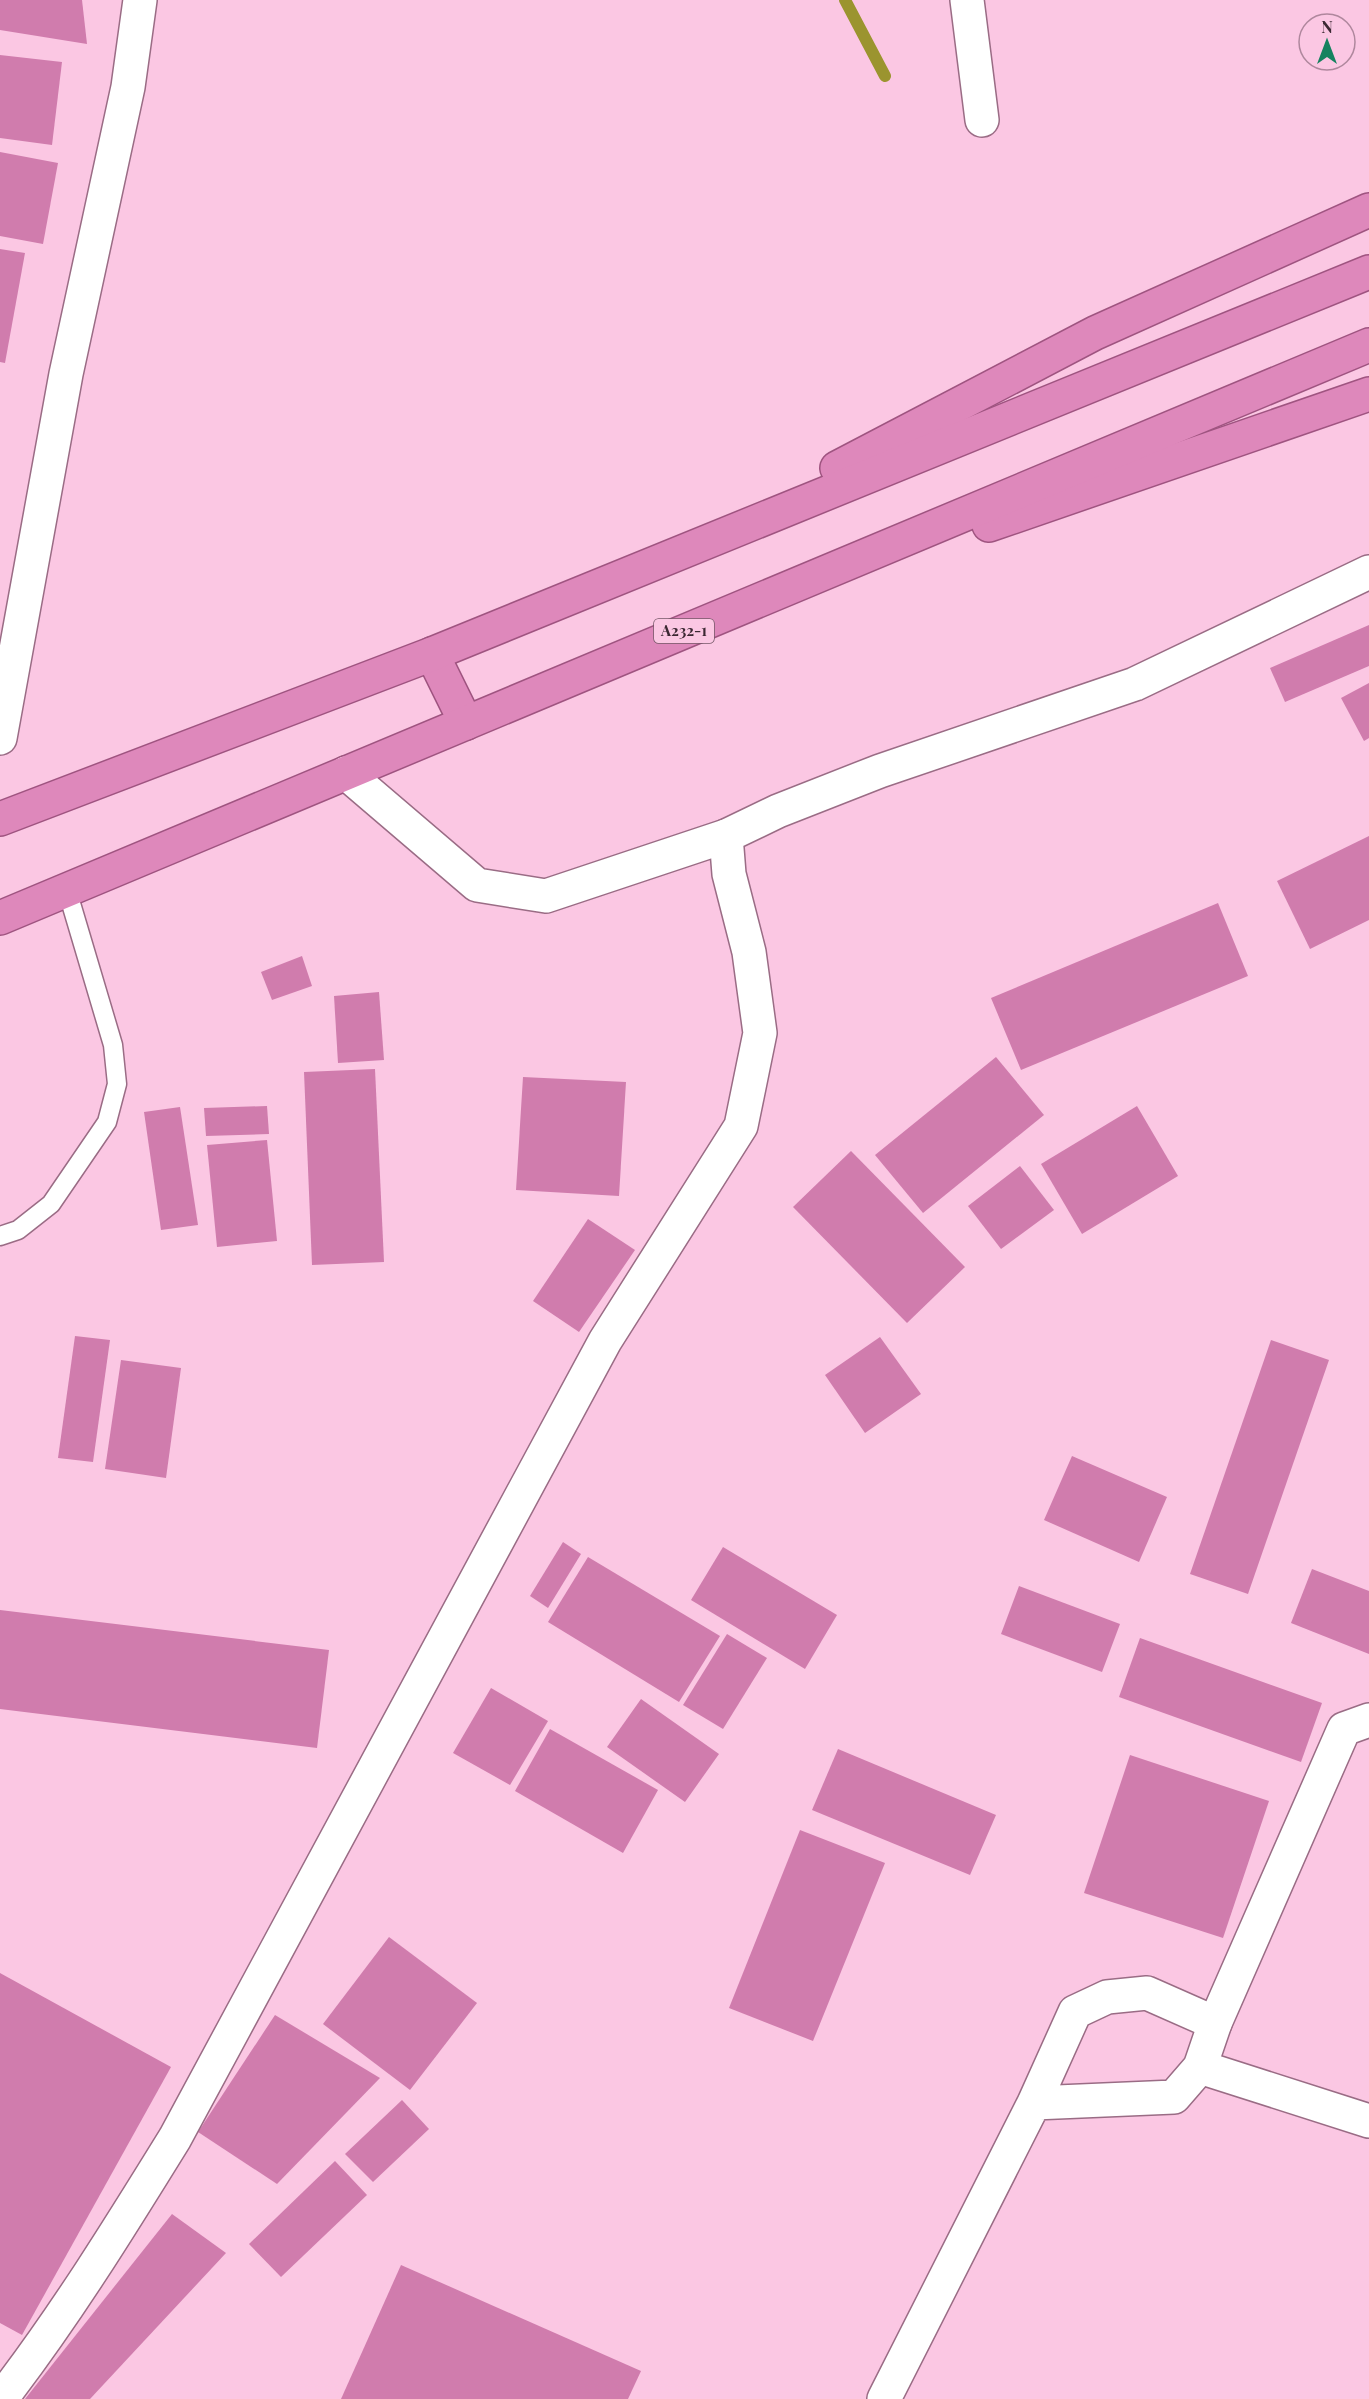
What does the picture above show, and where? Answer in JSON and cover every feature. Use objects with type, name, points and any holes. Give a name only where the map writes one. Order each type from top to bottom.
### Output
[{"type":"highway","points":[[673,554],[1095,333],[1369,210]]},
{"type":"highway","points":[[0,819],[432,654],[1369,272]]},
{"type":"highway","name":"A232-1","points":[[0,918],[1369,345]]},
{"type":"highway","points":[[720,616],[1369,394]]},
{"type":"highway","points":[[432,654],[466,723]]},
{"type":"street","points":[[0,738],[66,374],[128,87],[140,0]]},
{"type":"street","points":[[967,0],[982,120]]},
{"type":"street","points":[[346,773],[477,885],[546,896],[726,836],[778,811],[880,771],[1135,684],[1369,572]]},
{"type":"street","points":[[1,2399],[44,2343],[120,2229],[175,2138],[605,1341],[741,1126],[760,1033],[748,952],[729,874],[726,836]]},
{"type":"street","points":[[1034,2103],[1174,2097],[1200,2067],[1215,2023],[1344,1729],[1369,1720]]},
{"type":"street","points":[[884,2399],[1034,2103],[1075,2012],[1107,1997],[1147,1993],[1215,2023]]},
{"type":"street","points":[[1200,2067],[1369,2121]]},
{"type":"lane","points":[[0,1236],[18,1230],[51,1204],[106,1122],[117,1084],[113,1045],[67,890]]},
{"type":"building","points":[[0,0],[82,0],[87,44],[0,30]]},
{"type":"building","points":[[0,55],[62,62],[52,145],[0,138]]},
{"type":"building","points":[[0,152],[58,163],[43,244],[0,236]]},
{"type":"building","points":[[0,249],[25,253],[5,363],[0,362]]},
{"type":"building","points":[[1369,625],[1369,666],[1285,702],[1270,668]]},
{"type":"building","points":[[1369,683],[1369,738],[1364,741],[1341,698]]},
{"type":"building","points":[[1369,836],[1369,920],[1310,949],[1277,881]]},
{"type":"building","points":[[1218,903],[1248,976],[1021,1070],[991,998]]},
{"type":"building","points":[[302,956],[312,986],[272,1000],[261,972]]},
{"type":"building","points":[[379,992],[384,1060],[338,1063],[334,996]]},
{"type":"building","points":[[996,1057],[1044,1115],[923,1213],[875,1155]]},
{"type":"building","points":[[375,1069],[384,1262],[312,1265],[304,1072]]},
{"type":"building","points":[[523,1077],[626,1082],[619,1196],[516,1190]]},
{"type":"building","points":[[267,1106],[269,1134],[206,1136],[204,1108]]},
{"type":"building","points":[[1137,1106],[1178,1176],[1082,1234],[1041,1164]]},
{"type":"building","points":[[180,1107],[198,1225],[161,1230],[144,1112]]},
{"type":"building","points":[[267,1140],[277,1241],[217,1247],[207,1145]]},
{"type":"building","points":[[851,1151],[965,1267],[907,1323],[793,1207]]},
{"type":"building","points":[[1020,1166],[1054,1210],[1001,1249],[968,1206]]},
{"type":"building","points":[[588,1219],[635,1250],[579,1332],[533,1301]]},
{"type":"building","points":[[75,1336],[110,1340],[93,1462],[58,1458]]},
{"type":"building","points":[[880,1337],[921,1394],[865,1433],[825,1375]]},
{"type":"building","points":[[1271,1340],[1329,1360],[1248,1594],[1190,1574]]},
{"type":"building","points":[[121,1360],[181,1368],[166,1478],[105,1469]]},
{"type":"building","points":[[1072,1456],[1167,1497],[1139,1562],[1044,1520]]},
{"type":"building","points":[[563,1542],[581,1554],[548,1608],[530,1596]]},
{"type":"building","points":[[723,1547],[837,1615],[805,1669],[691,1600]]},
{"type":"building","points":[[588,1557],[720,1636],[679,1702],[548,1622]]},
{"type":"building","points":[[1312,1569],[1369,1591],[1369,1654],[1291,1623]]},
{"type":"building","points":[[1019,1586],[1120,1624],[1102,1672],[1001,1634]]},
{"type":"building","points":[[0,1610],[329,1650],[317,1748],[0,1709]]},
{"type":"building","points":[[727,1634],[767,1658],[723,1729],[683,1705]]},
{"type":"building","points":[[1140,1638],[1322,1703],[1301,1762],[1119,1697]]},
{"type":"building","points":[[491,1688],[548,1721],[510,1785],[453,1753]]},
{"type":"building","points":[[641,1699],[719,1754],[685,1802],[607,1747]]},
{"type":"building","points":[[550,1729],[658,1790],[623,1853],[515,1791]]},
{"type":"building","points":[[838,1749],[996,1815],[970,1875],[812,1810]]},
{"type":"building","points":[[1130,1755],[1269,1801],[1223,1938],[1084,1893]]},
{"type":"building","points":[[800,1830],[885,1863],[813,2041],[729,2008]]},
{"type":"building","points":[[389,1937],[477,2003],[410,2090],[323,2024]]},
{"type":"building","points":[[0,1973],[171,2067],[22,2335],[0,2323]]},
{"type":"building","points":[[275,2015],[380,2078],[277,2184],[198,2132]]},
{"type":"building","points":[[402,2100],[429,2129],[373,2182],[345,2154]]},
{"type":"building","points":[[335,2161],[367,2195],[281,2277],[249,2244]]},
{"type":"building","points":[[172,2214],[226,2253],[90,2399],[25,2399]]},
{"type":"building","points":[[401,2265],[641,2371],[628,2399],[341,2399]]},
{"type":"waterway","points":[[845,0],[885,76]]}]
